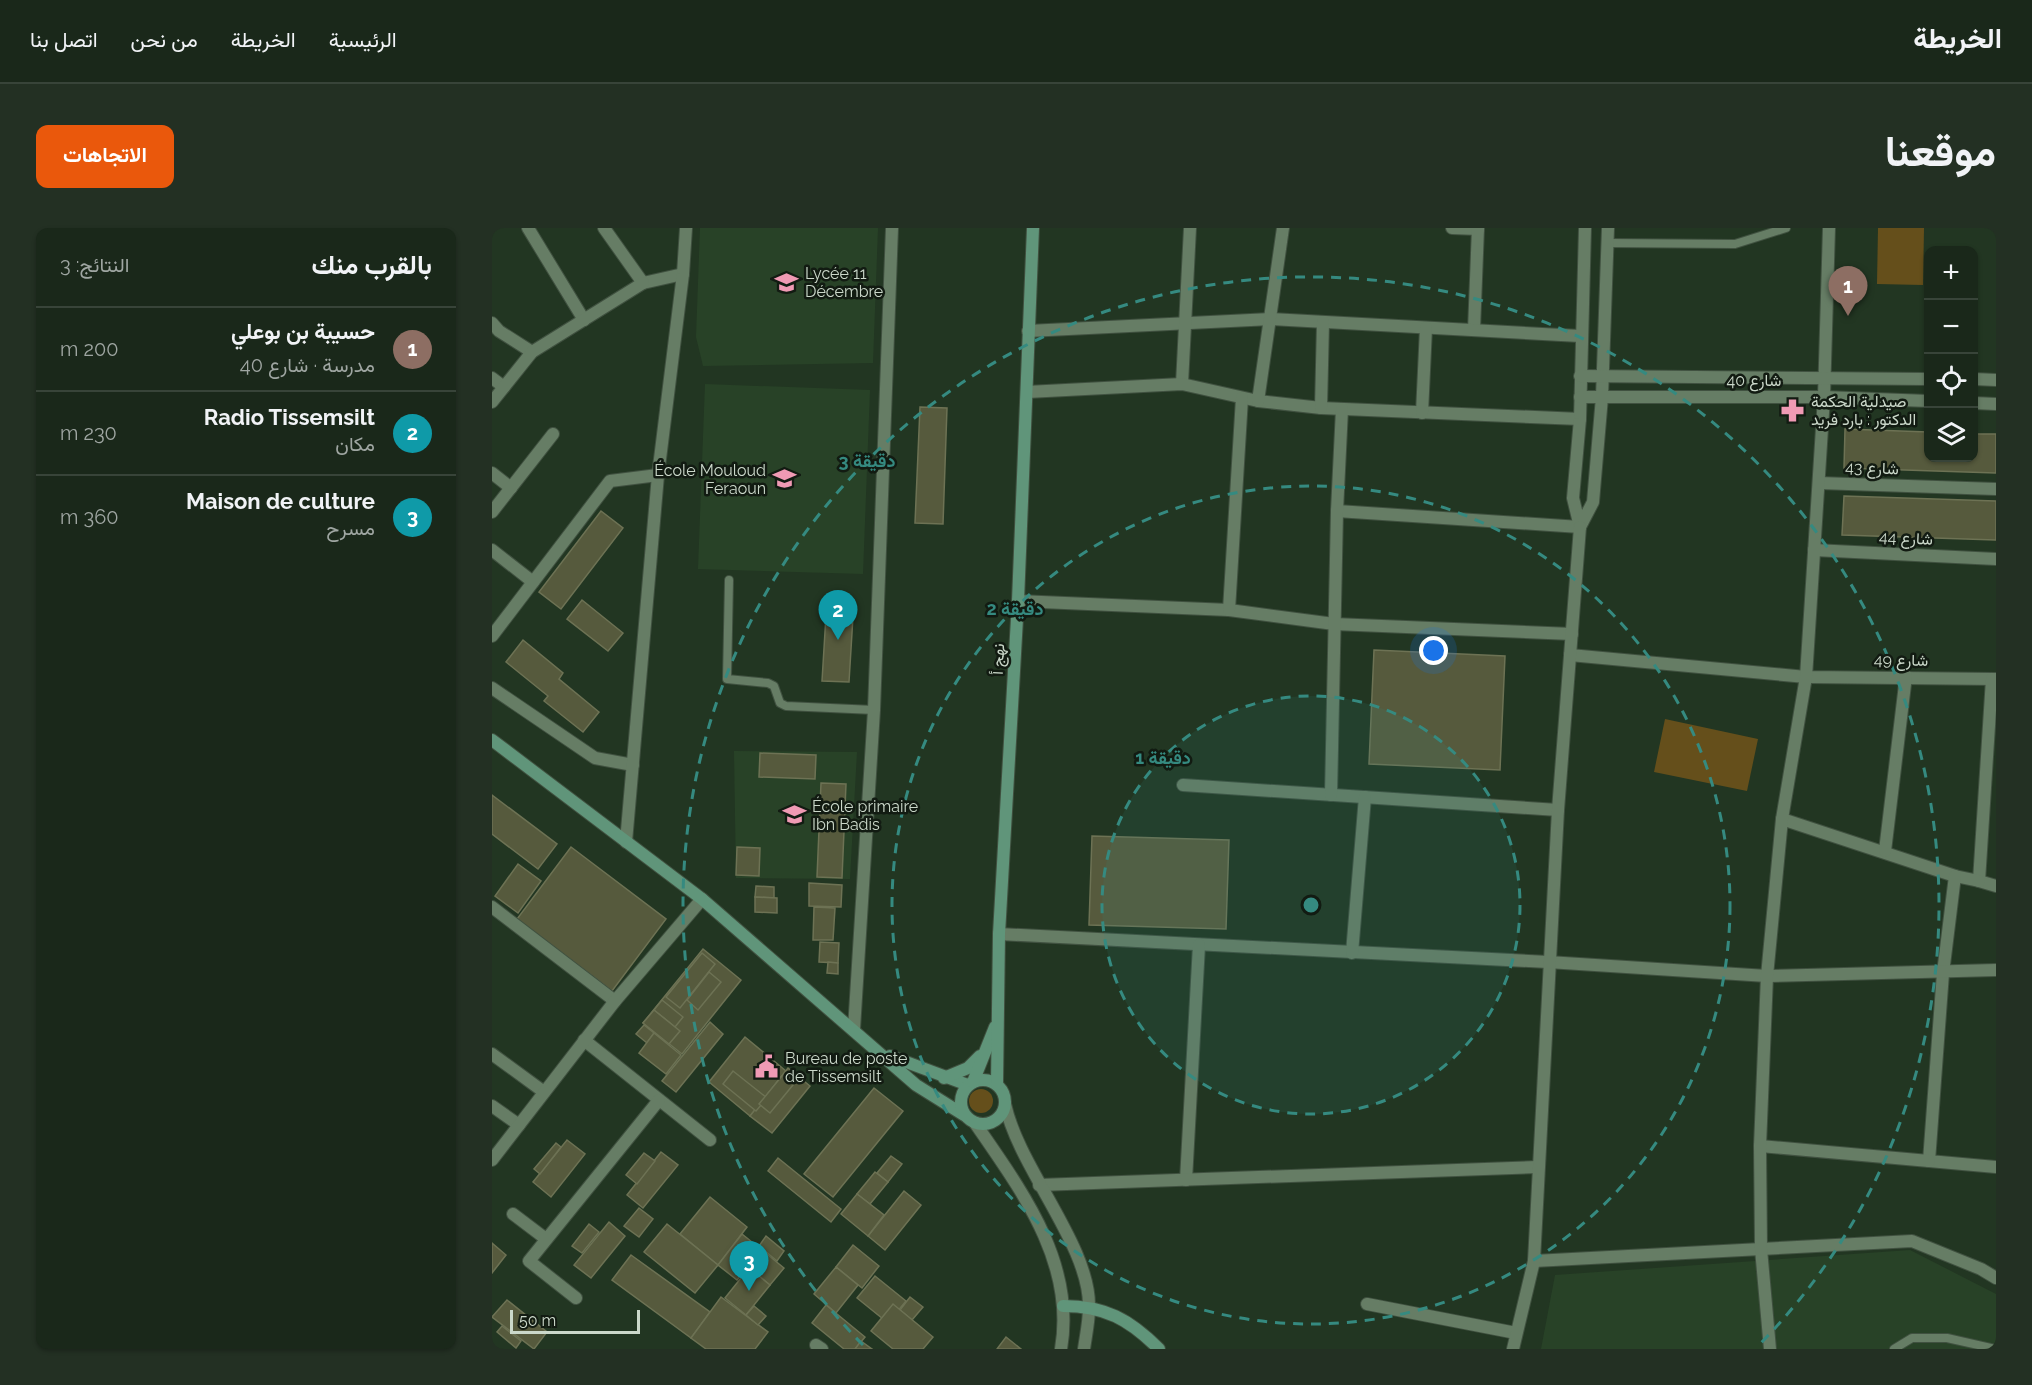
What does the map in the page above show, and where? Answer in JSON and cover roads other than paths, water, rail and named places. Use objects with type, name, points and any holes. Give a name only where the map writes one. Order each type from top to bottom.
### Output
[{"type":"main road","name":"نهج أ","points":[[997,1084],[999,934],[1018,601],[1033,228]]},
{"type":"main road","points":[[492,740],[702,899],[879,1050],[916,1085],[970,1119],[982,1124],[1000,1116],[1005,1104],[1004,1096],[997,1084],[985,1080],[970,1083],[944,1078],[879,1050]]},
{"type":"main road","name":"نهج أ","points":[[970,1083],[998,1020]]},
{"type":"main road","points":[[944,1078],[968,1068],[986,1048]]},
{"type":"main road","points":[[970,1083],[960,1101],[970,1119]]},
{"type":"main road","points":[[1063,1306],[1089,1306],[1112,1313],[1133,1326],[1159,1349]]},
{"type":"street","points":[[528,228],[584,320]]},
{"type":"street","points":[[604,228],[644,284]]},
{"type":"street","points":[[626,842],[658,475],[683,274],[686,228]]},
{"type":"street","points":[[854,1029],[874,710],[892,228]]},
{"type":"street","points":[[1182,384],[1190,228]]},
{"type":"street","points":[[1258,401],[1283,228]]},
{"type":"street","points":[[1452,228],[1478,229],[1474,330]]},
{"type":"street","points":[[1513,1349],[1534,1261],[1548,962],[1580,527],[1573,498],[1580,419],[1580,336],[1585,228]]},
{"type":"street","points":[[1580,527],[1593,502],[1602,397],[1608,228]]},
{"type":"street","points":[[1770,1349],[1761,1249],[1760,1146],[1767,976],[1782,819],[1806,677],[1824,397],[1829,228]]},
{"type":"street","points":[[492,402],[532,352],[644,284],[683,274]]},
{"type":"street","points":[[1028,331],[1271,319],[1580,336]]},
{"type":"street","points":[[1321,408],[1323,322]]},
{"type":"street","points":[[492,323],[499,331],[532,352]]},
{"type":"street","points":[[1422,412],[1426,328]]},
{"type":"street","name":"شارع 40","points":[[1580,376],[1924,379]]},
{"type":"street","points":[[492,378],[504,387]]},
{"type":"street","points":[[1978,380],[1996,380]]},
{"type":"street","points":[[1027,392],[1182,384],[1258,401],[1321,408],[1580,419]]},
{"type":"street","name":"شارع 40","points":[[1580,397],[1824,397],[1924,401]]},
{"type":"street","points":[[1228,610],[1242,398]]},
{"type":"street","points":[[1978,403],[1996,404]]},
{"type":"street","points":[[1331,795],[1337,511],[1342,409]]},
{"type":"street","points":[[492,512],[553,434]]},
{"type":"street","points":[[492,473],[511,488]]},
{"type":"street","points":[[492,636],[610,481],[658,475]]},
{"type":"street","name":"شارع 43","points":[[1819,483],[1996,489]]},
{"type":"street","points":[[1337,511],[1580,527]]},
{"type":"street","points":[[492,550],[533,582]]},
{"type":"street","name":"شارع 44","points":[[1814,550],[1996,559]]},
{"type":"street","points":[[1018,601],[1228,610],[1334,624],[1572,634]]},
{"type":"street","name":"شارع 49","points":[[1570,655],[1806,677],[1906,676],[1994,679]]},
{"type":"street","points":[[1885,850],[1906,676]]},
{"type":"street","points":[[1979,881],[1990,780],[1994,679]]},
{"type":"street","points":[[492,688],[596,758],[633,765]]},
{"type":"street","points":[[1183,785],[1558,810]]},
{"type":"street","points":[[1352,953],[1365,797]]},
{"type":"street","points":[[1782,819],[1885,850],[1955,876],[1996,886]]},
{"type":"street","points":[[1929,1161],[1943,973],[1955,876]]},
{"type":"street","points":[[492,1160],[615,1001],[702,899]]},
{"type":"street","points":[[492,907],[615,1001]]},
{"type":"street","points":[[999,934],[1548,962],[1767,976],[1996,970]]},
{"type":"street","points":[[1186,1180],[1199,945]]},
{"type":"street","points":[[585,1040],[710,1140]]},
{"type":"street","points":[[492,1054],[544,1092]]},
{"type":"street","points":[[576,1298],[529,1261],[659,1100]]},
{"type":"street","points":[[1005,1104],[1013,1137],[1076,1255],[1089,1306],[1084,1349]]},
{"type":"street","points":[[492,1106],[519,1125]]},
{"type":"street","points":[[970,1119],[1023,1193],[1051,1248],[1061,1284],[1063,1306],[1061,1349]]},
{"type":"street","points":[[1760,1146],[1996,1167]]},
{"type":"street","points":[[1039,1185],[1537,1167]]},
{"type":"street","points":[[513,1214],[546,1239]]},
{"type":"street","points":[[1534,1261],[1912,1240],[1996,1278]]},
{"type":"street","points":[[1367,1304],[1516,1333]]},
{"type":"lane","points":[[1607,243],[1735,244],[1786,228]]},
{"type":"lane","points":[[729,580],[727,679],[768,683],[774,686],[780,703],[786,706],[874,710]]},
{"type":"lane","points":[[1894,1349],[1912,1338],[1947,1338],[1996,1349]]},
{"type":"place","name":"Lycée 11 Décembre","points":[[787,282]]},
{"type":"place","name":"حسيبة بن بوعلي","points":[[1848,316]]},
{"type":"place","name":"صيدلية الحكمة الدكتور : بارد فريد","points":[[1793,410]]},
{"type":"place","name":"École Mouloud Feraoun","points":[[784,479]]},
{"type":"place","name":"Radio Tissemsilt","points":[[838,640]]},
{"type":"place","name":"École primaire Ibn Badis","points":[[794,815]]},
{"type":"place","name":"Bureau de poste de Tissemsilt","points":[[767,1067]]},
{"type":"place","name":"Maison de culture","points":[[749,1291]]}]
